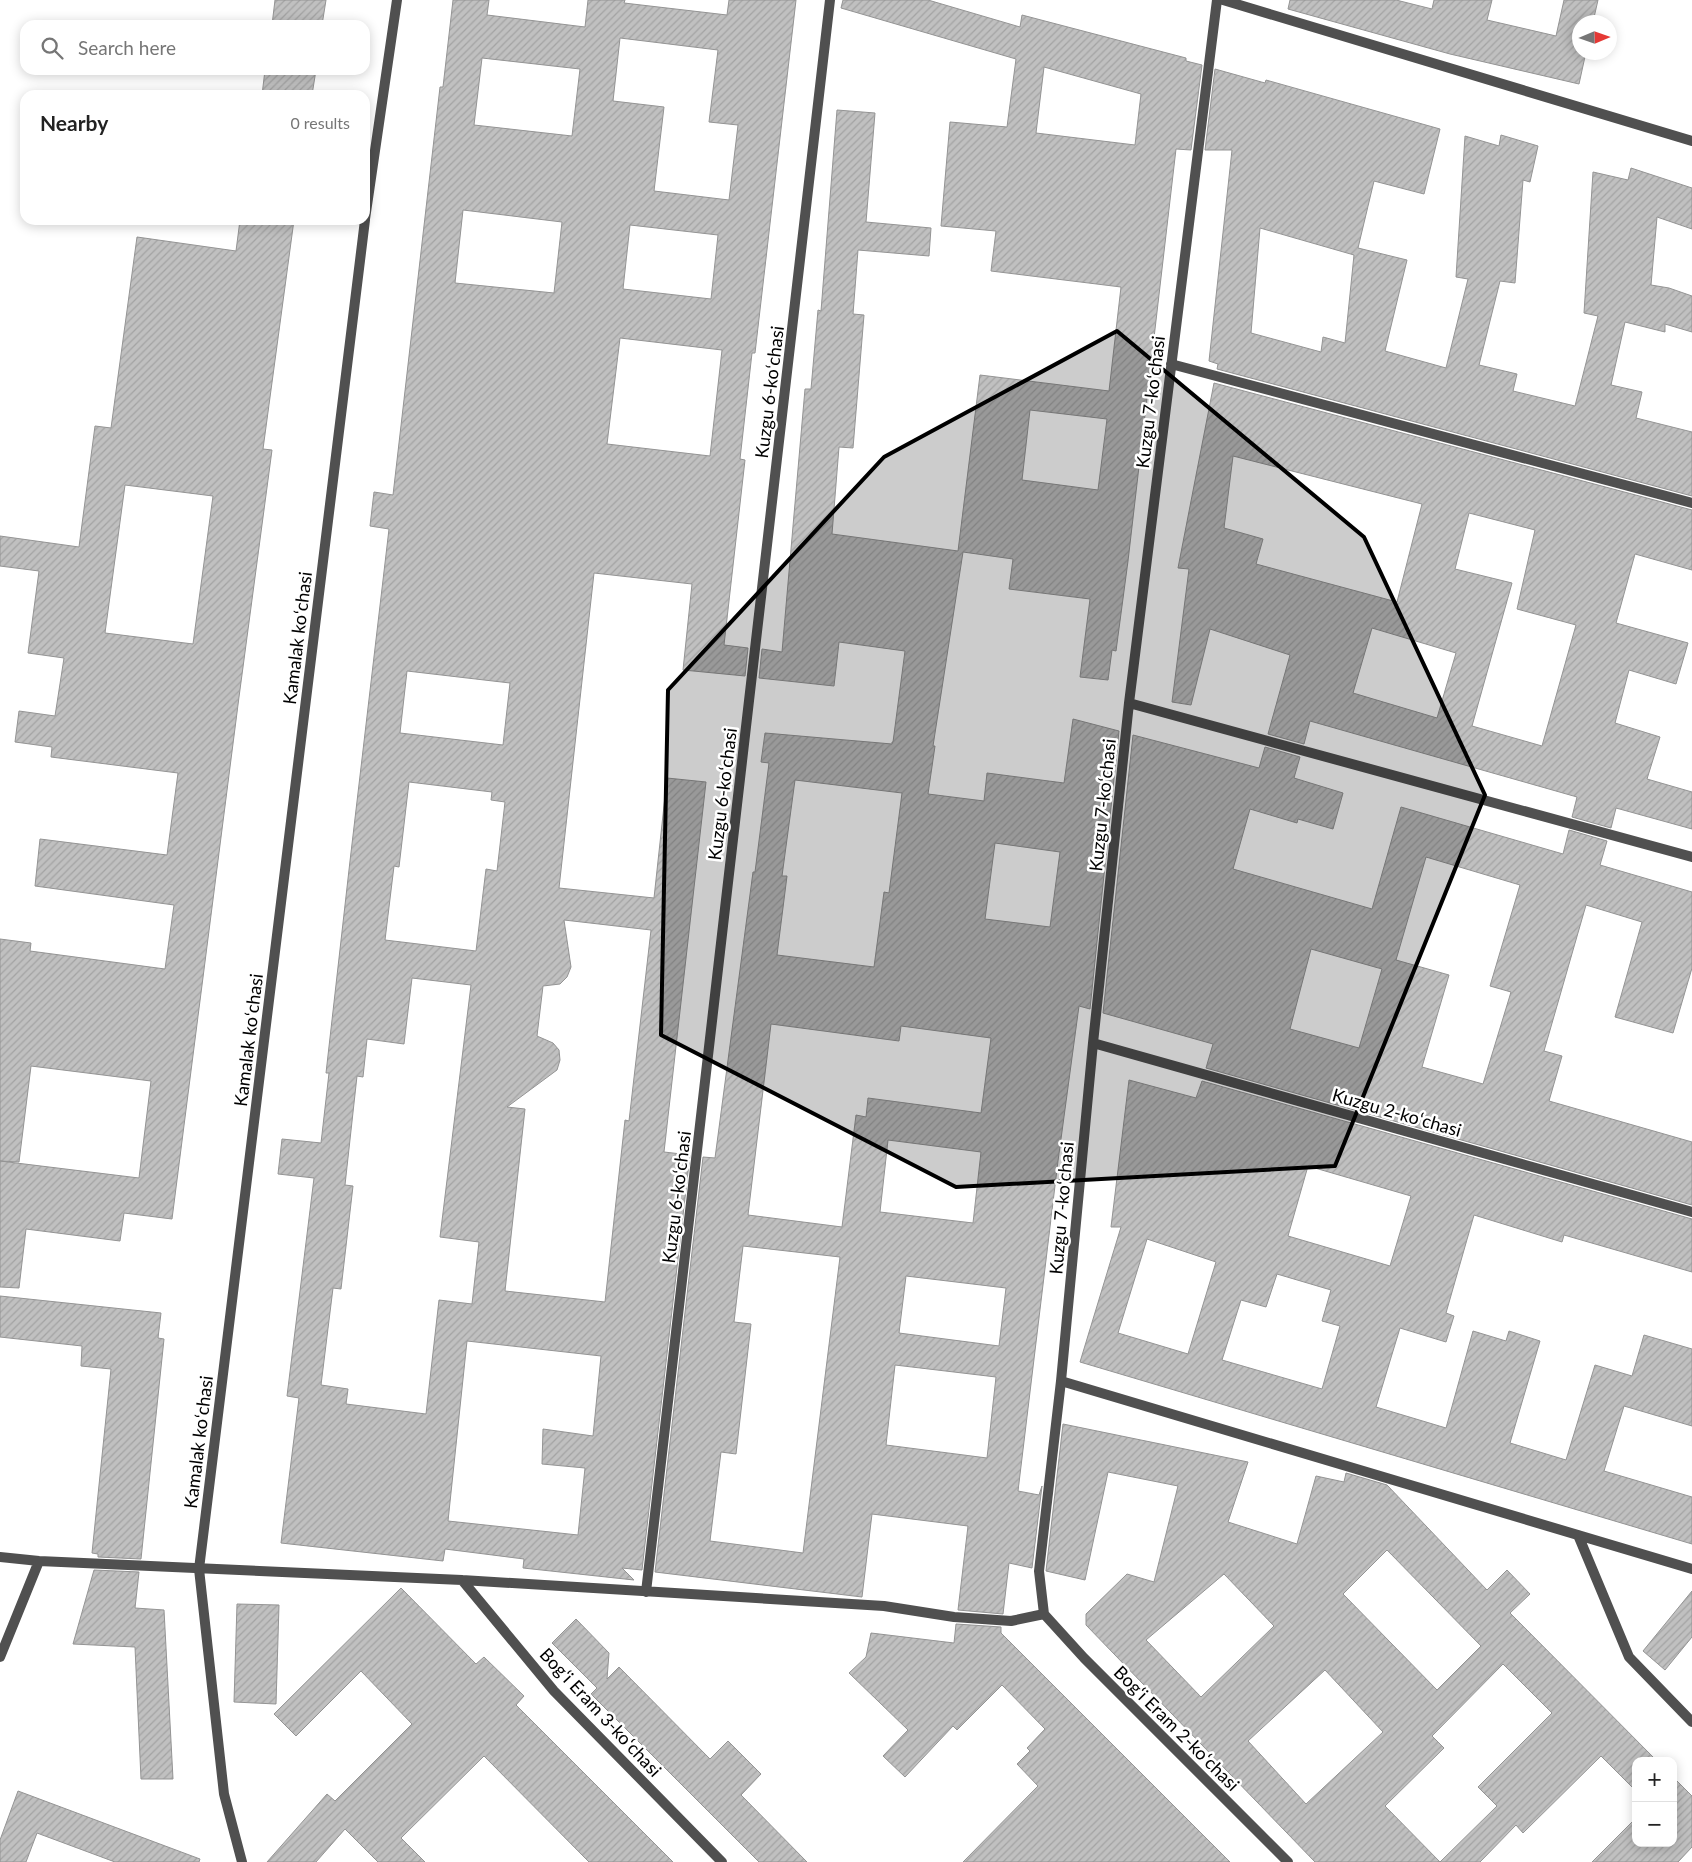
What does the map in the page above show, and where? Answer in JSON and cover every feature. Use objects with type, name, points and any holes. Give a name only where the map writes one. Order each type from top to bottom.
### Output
[{"type":"street","name":"Kamalak koʻchasi","points":[[370,185],[397,0]]},
{"type":"street","name":"Kuzgu 6-koʻchasi","points":[[646,1592],[830,0]]},
{"type":"street","name":"Kuzgu 7-koʻchasi","points":[[1044,1614],[1038,1571],[1061,1381],[1093,1043],[1129,703],[1217,0]]},
{"type":"street","points":[[1223,0],[1692,140]]},
{"type":"street","name":"Kamalak koʻchasi","points":[[242,1862],[224,1794],[199,1569],[364,225]]},
{"type":"street","points":[[1172,364],[1692,503]]},
{"type":"street","points":[[1129,703],[1692,858]]},
{"type":"street","name":"Kuzgu 2-koʻchasi","points":[[1093,1043],[1692,1212]]},
{"type":"street","points":[[1061,1381],[1692,1569]]},
{"type":"street","points":[[1578,1535],[1629,1657],[1692,1722]]},
{"type":"street","points":[[0,1557],[38,1561],[462,1580],[884,1606],[954,1617],[1011,1622],[1044,1614]]},
{"type":"street","points":[[0,1657],[38,1561]]},
{"type":"street","name":"Bogʻi Eram 3-koʻchasi","points":[[462,1580],[554,1691],[722,1862]]},
{"type":"street","name":"Bogʻi Eram 2-koʻchasi","points":[[1044,1614],[1084,1658],[1288,1862]]},
{"type":"highlighted area","points":[[1117,331],[1364,537],[1485,795],[1335,1166],[956,1187],[661,1035],[668,690],[884,457]]},
{"type":"building","points":[[275,0],[326,0],[323,20],[273,20]]},
{"type":"building","points":[[453,0],[489,0],[487,15],[585,27],[588,0],[625,0],[624,3],[727,15],[729,0],[796,0],[755,353],[752,353],[740,459],[745,460],[724,645],[748,648],[745,676],[683,670],[692,584],[594,573],[559,888],[654,898],[667,778],[706,782],[664,1152],[690,1155],[642,1570],[622,1568],[634,1580],[523,1568],[524,1559],[445,1549],[443,1561],[281,1543],[299,1398],[287,1396],[314,1178],[278,1174],[282,1139],[321,1143],[329,1073],[326,1073],[389,529],[370,526],[374,492],[393,495],[440,87],[443,87]],"holes":[[[620,38],[718,50],[709,122],[738,125],[729,200],[654,191],[664,107],[613,101]],[[482,58],[580,69],[572,136],[474,125]],[[463,210],[562,222],[554,293],[455,283]],[[630,225],[718,235],[711,299],[623,289]],[[620,338],[722,350],[710,456],[607,444]],[[407,671],[510,683],[503,745],[400,733]],[[409,782],[492,792],[491,800],[505,802],[497,871],[486,869],[476,951],[385,940],[394,866],[399,867]],[[564,920],[651,930],[629,1121],[625,1120],[605,1302],[505,1291],[525,1109],[507,1107],[557,1070],[560,1060],[559,1050],[553,1043],[537,1036],[543,986],[560,984],[567,977],[571,967]],[[412,978],[471,985],[440,1237],[479,1242],[472,1304],[439,1300],[426,1414],[346,1404],[348,1389],[321,1385],[333,1288],[341,1289],[353,1186],[345,1185],[357,1076],[363,1077],[367,1039],[404,1044]],[[467,1341],[601,1356],[593,1436],[543,1429],[542,1464],[585,1468],[578,1535],[448,1521]]]},
{"type":"building","points":[[843,0],[928,0],[1020,27],[1022,15],[1186,58],[1186,61],[1202,65],[1191,150],[1176,149],[1128,561],[1116,651],[1112,650],[1108,680],[1080,677],[1090,599],[1009,589],[1013,559],[963,552],[933,746],[935,746],[928,794],[984,801],[987,773],[1064,783],[1073,719],[1119,731],[1090,1009],[1079,1006],[1018,1491],[1039,1495],[1042,1486],[1032,1568],[1009,1563],[1003,1614],[958,1610],[968,1526],[872,1514],[862,1597],[655,1572],[703,1157],[715,1158],[753,872],[755,872],[769,763],[761,762],[765,733],[892,744],[905,651],[839,642],[834,686],[759,678],[762,649],[782,652],[805,389],[811,389],[818,310],[821,311],[837,110],[875,113],[866,222],[931,228],[929,256],[858,250],[853,314],[864,315],[853,448],[839,447],[832,534],[958,551],[980,375],[1109,391],[1121,287],[991,271],[996,231],[941,226],[950,122],[1007,127],[1016,59],[841,8]],"holes":[[[1044,67],[1141,94],[1135,145],[1036,133]],[[1030,410],[1107,419],[1098,490],[1022,480]],[[795,780],[902,793],[889,893],[884,892],[874,967],[777,955],[787,876],[782,876]],[[995,843],[1060,852],[1050,927],[985,919]],[[771,1024],[899,1041],[901,1026],[991,1038],[981,1113],[868,1098],[866,1117],[856,1115],[842,1227],[748,1215]],[[888,1140],[981,1152],[973,1223],[880,1212]],[[743,1246],[840,1257],[803,1553],[710,1541],[721,1452],[736,1454],[751,1324],[734,1322]],[[906,1276],[1006,1288],[999,1346],[899,1333]],[[895,1365],[996,1377],[987,1458],[886,1445]]]},
{"type":"building","points":[[1290,0],[1396,0],[1432,9],[1434,0],[1492,0],[1487,20],[1556,36],[1564,0],[1598,0],[1595,15],[1572,15],[1572,60],[1584,60],[1579,84],[1450,54],[1288,9]]},
{"type":"building","points":[[1215,69],[1265,83],[1266,80],[1440,129],[1424,194],[1374,181],[1358,248],[1407,260],[1385,351],[1446,368],[1468,279],[1456,277],[1465,136],[1499,146],[1501,135],[1538,146],[1530,182],[1523,180],[1515,283],[1500,281],[1479,365],[1517,374],[1513,391],[1575,406],[1598,316],[1584,313],[1593,172],[1628,180],[1631,168],[1692,188],[1692,229],[1657,217],[1651,285],[1669,288],[1692,296],[1692,332],[1665,324],[1665,332],[1625,322],[1611,385],[1642,392],[1636,418],[1692,432],[1692,496],[1217,369],[1218,364],[1209,361],[1232,150],[1205,150]],"holes":[[[1260,228],[1354,255],[1345,343],[1323,337],[1321,352],[1251,333]]]},
{"type":"building","points":[[264,75],[315,75],[313,90],[263,90]]},
{"type":"building","points":[[239,225],[293,225],[263,449],[272,450],[172,1219],[124,1213],[120,1241],[26,1229],[19,1288],[0,1287],[0,1161],[0,939],[31,943],[30,951],[165,969],[174,905],[35,886],[40,839],[167,855],[178,773],[51,757],[52,747],[15,742],[19,711],[55,716],[64,658],[28,653],[39,571],[0,566],[0,536],[79,547],[95,426],[111,428],[137,237],[236,251]],"holes":[[[125,485],[213,496],[193,644],[105,633]],[[31,1066],[151,1081],[139,1178],[0,1161],[19,1162]]]},
{"type":"building","points":[[1214,383],[1692,510],[1692,570],[1635,554],[1616,623],[1688,643],[1676,684],[1629,670],[1615,723],[1660,737],[1647,779],[1692,792],[1692,829],[1616,808],[1611,828],[1572,817],[1577,797],[1310,721],[1304,744],[1268,734],[1290,655],[1210,629],[1191,705],[1172,702],[1189,569],[1178,568]],"holes":[[[1233,456],[1422,504],[1397,602],[1256,564],[1263,539],[1224,528]],[[1469,513],[1535,530],[1517,609],[1576,625],[1542,746],[1472,726],[1512,583],[1455,569]],[[1372,628],[1456,653],[1437,718],[1353,693]]]},
{"type":"building","points":[[1133,735],[1259,768],[1265,747],[1300,757],[1294,778],[1343,793],[1333,829],[1298,819],[1297,823],[1250,809],[1233,869],[1372,909],[1401,807],[1563,854],[1569,830],[1607,841],[1600,865],[1692,892],[1692,968],[1673,1033],[1615,1017],[1642,922],[1586,905],[1544,1051],[1562,1056],[1549,1101],[1692,1142],[1692,1205],[1206,1068],[1213,1044],[1103,1013]],"holes":[[[1426,857],[1520,885],[1490,986],[1511,992],[1483,1084],[1422,1067],[1449,975],[1396,960]],[[1311,949],[1382,969],[1359,1048],[1290,1029]]]},
{"type":"building","points":[[1129,1080],[1196,1098],[1202,1081],[1692,1219],[1692,1272],[1564,1235],[1562,1242],[1474,1215],[1446,1313],[1454,1316],[1446,1342],[1400,1328],[1376,1407],[1446,1428],[1473,1331],[1506,1341],[1509,1331],[1540,1341],[1510,1443],[1566,1460],[1595,1365],[1632,1376],[1644,1335],[1692,1349],[1692,1426],[1624,1406],[1604,1471],[1692,1497],[1692,1544],[1080,1362],[1121,1227],[1111,1227]],"holes":[[[1308,1166],[1411,1196],[1390,1266],[1288,1236]],[[1147,1239],[1216,1262],[1188,1354],[1118,1333]],[[1277,1274],[1331,1290],[1322,1321],[1340,1326],[1322,1389],[1222,1360],[1241,1300],[1266,1307]]]},
{"type":"building","points":[[0,1296],[161,1313],[158,1338],[164,1339],[141,1559],[98,1557],[98,1554],[92,1553],[111,1369],[81,1366],[82,1346],[0,1337]]},
{"type":"building","points":[[1063,1424],[1248,1462],[1228,1522],[1297,1544],[1316,1476],[1344,1482],[1346,1473],[1387,1485],[1487,1590],[1507,1570],[1530,1594],[1510,1613],[1653,1757],[1632,1757],[1632,1787],[1601,1756],[1523,1833],[1516,1825],[1480,1862],[1440,1862],[1315,1862],[1086,1625],[1086,1614],[1127,1574],[1154,1582],[1178,1486],[1108,1472],[1085,1580],[1046,1571]],"holes":[[[1387,1550],[1481,1646],[1437,1690],[1343,1594]],[[1224,1574],[1274,1626],[1201,1697],[1146,1640]],[[1503,1664],[1552,1713],[1478,1787],[1497,1806],[1440,1862],[1385,1806],[1444,1748],[1432,1736]],[[1325,1670],[1383,1732],[1306,1804],[1248,1741]]]},
{"type":"building","points":[[94,1570],[139,1572],[135,1608],[164,1610],[173,1779],[141,1779],[135,1647],[73,1644]]},
{"type":"building","points":[[401,1588],[476,1664],[484,1657],[524,1696],[516,1705],[673,1862],[589,1862],[484,1756],[401,1838],[425,1862],[378,1862],[345,1829],[316,1862],[267,1862],[327,1794],[335,1801],[412,1724],[361,1671],[296,1736],[274,1714]]},
{"type":"building","points":[[1692,1591],[1692,1637],[1665,1670],[1643,1651]]},
{"type":"building","points":[[237,1604],[279,1605],[276,1704],[234,1702]]},
{"type":"building","points":[[576,1619],[609,1653],[607,1679],[619,1667],[710,1759],[728,1741],[761,1774],[741,1795],[807,1862],[759,1862],[591,1694],[597,1688],[552,1643]]},
{"type":"building","points":[[956,1624],[1001,1627],[1001,1633],[1230,1862],[963,1862],[1038,1786],[1017,1764],[1030,1751],[1027,1748],[1045,1729],[1002,1685],[957,1730],[953,1726],[905,1777],[883,1756],[908,1730],[849,1673],[866,1657],[871,1633],[954,1643]]},
{"type":"building","points":[[1677,1781],[1692,1796],[1692,1847],[1678,1862],[1592,1862],[1632,1822],[1632,1847],[1677,1847]]},
{"type":"building","points":[[18,1791],[200,1859],[199,1862],[115,1862],[37,1833],[26,1862],[0,1862],[0,1840]]}]
